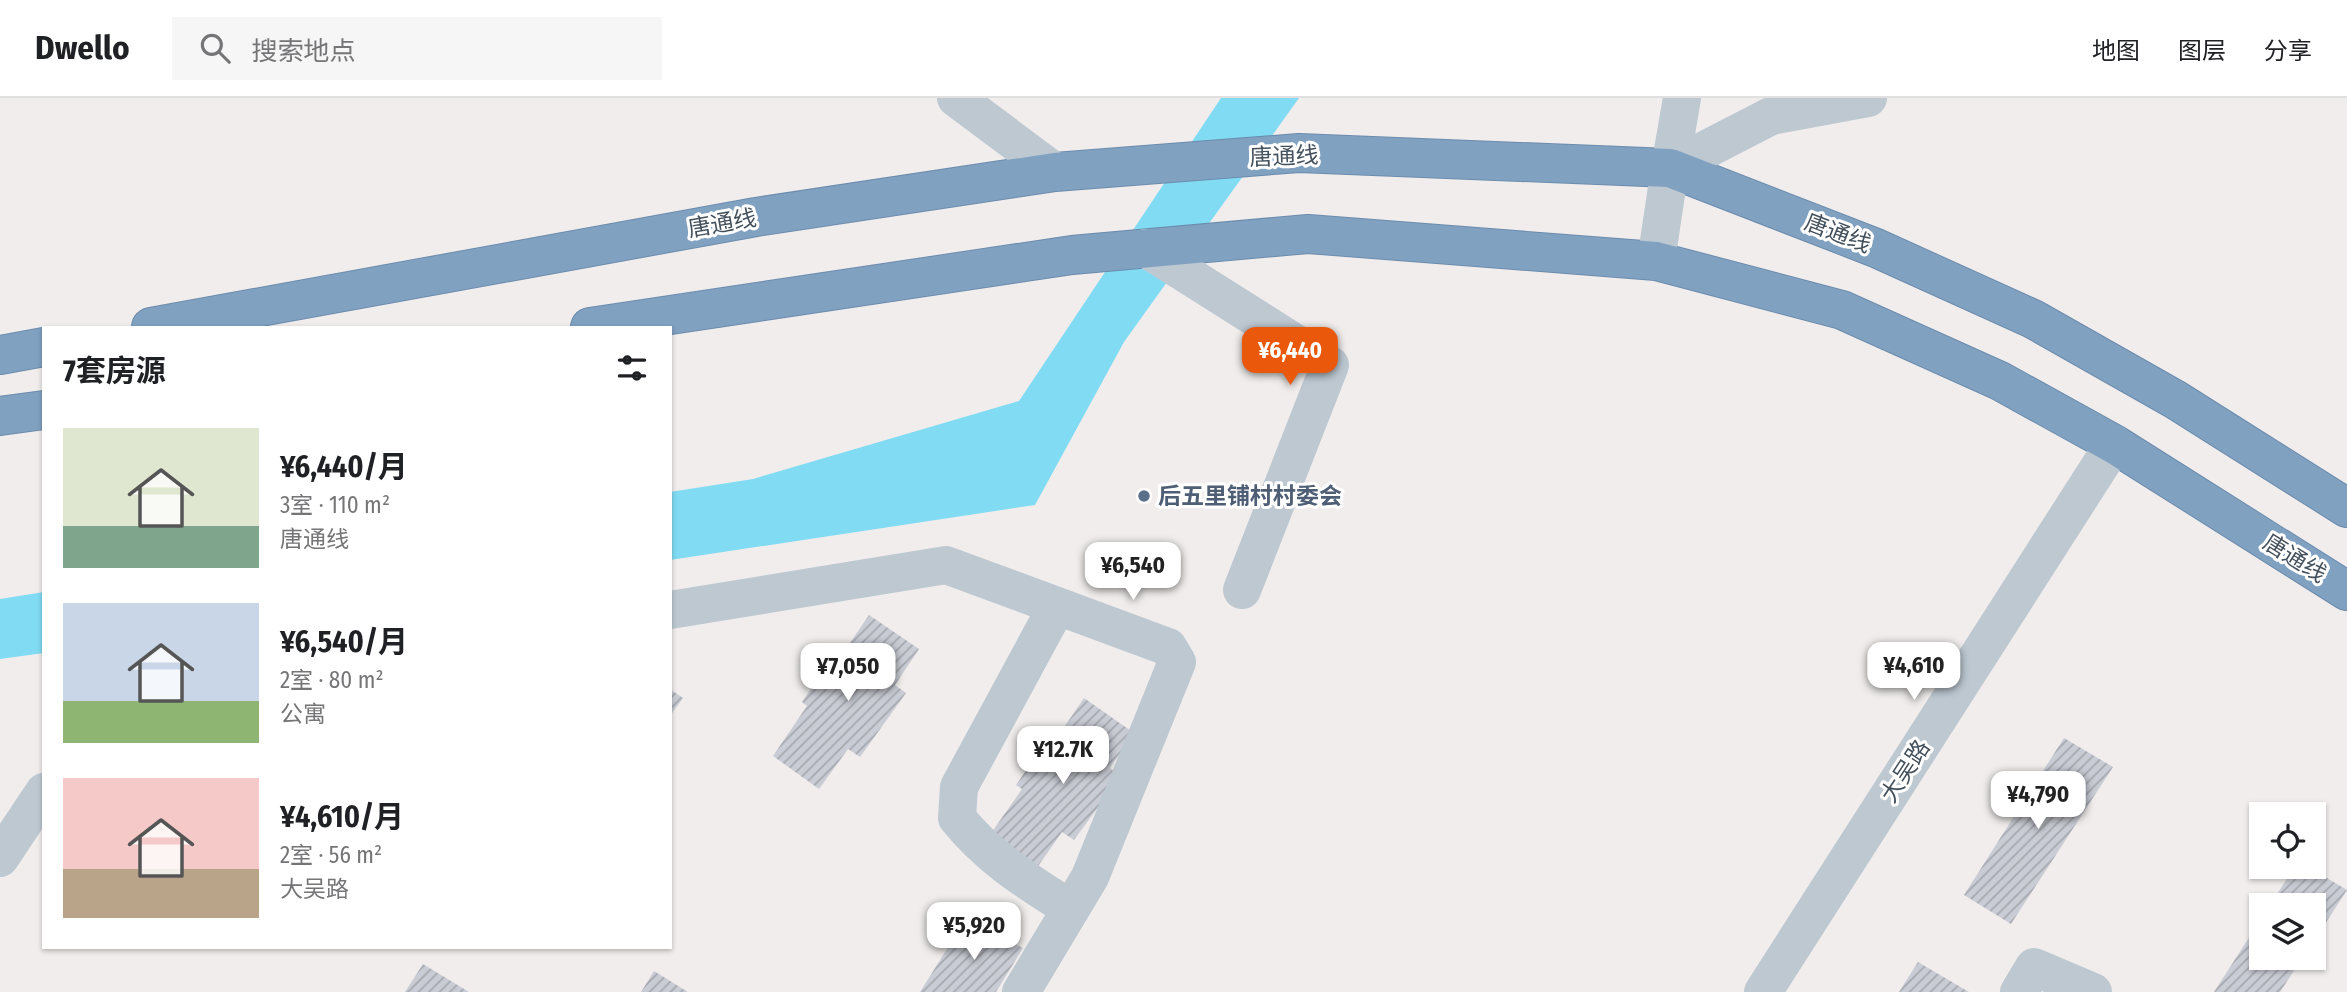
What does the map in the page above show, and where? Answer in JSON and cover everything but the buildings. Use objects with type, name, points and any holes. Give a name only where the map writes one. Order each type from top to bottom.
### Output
[{"type":"highway","name":"唐通线","points":[[156,326],[756,217],[1055,172],[1299,152],[1670,168],[1876,248],[2033,319],[2176,400],[2347,508]]},
{"type":"highway","name":"唐通线","points":[[597,326],[1072,255],[1308,234],[1656,261],[1842,310],[2000,382],[2114,444],[2347,591]]},
{"type":"highway","points":[[0,355],[42,347]]},
{"type":"highway","points":[[0,416],[42,410]]},
{"type":"street","points":[[956,98],[1055,172]]},
{"type":"street","points":[[1656,261],[1682,98]]},
{"type":"street","points":[[1670,168],[1772,116],[1868,98]]},
{"type":"street","points":[[1144,248],[1330,365],[1242,590]]},
{"type":"street","name":"大吴路","points":[[1763,992],[2114,444]]},
{"type":"street","points":[[672,610],[946,565],[1168,647],[1177,662],[1090,877],[1021,992]]},
{"type":"street","points":[[1057,606],[959,788],[957,818],[977,843],[1009,870],[1071,909]]},
{"type":"street","points":[[6,833],[42,794]]},
{"type":"street","points":[[2019,992],[2034,967],[2092,992]]},
{"type":"water","points":[[1221,98],[1299,98],[1124,342],[1035,505],[672,560],[672,492],[753,479],[1019,401]]},
{"type":"water","points":[[42,592],[42,653],[0,659],[0,599]]},
{"type":"place","name":"后五里铺村村委会","points":[[1144,496]]}]
